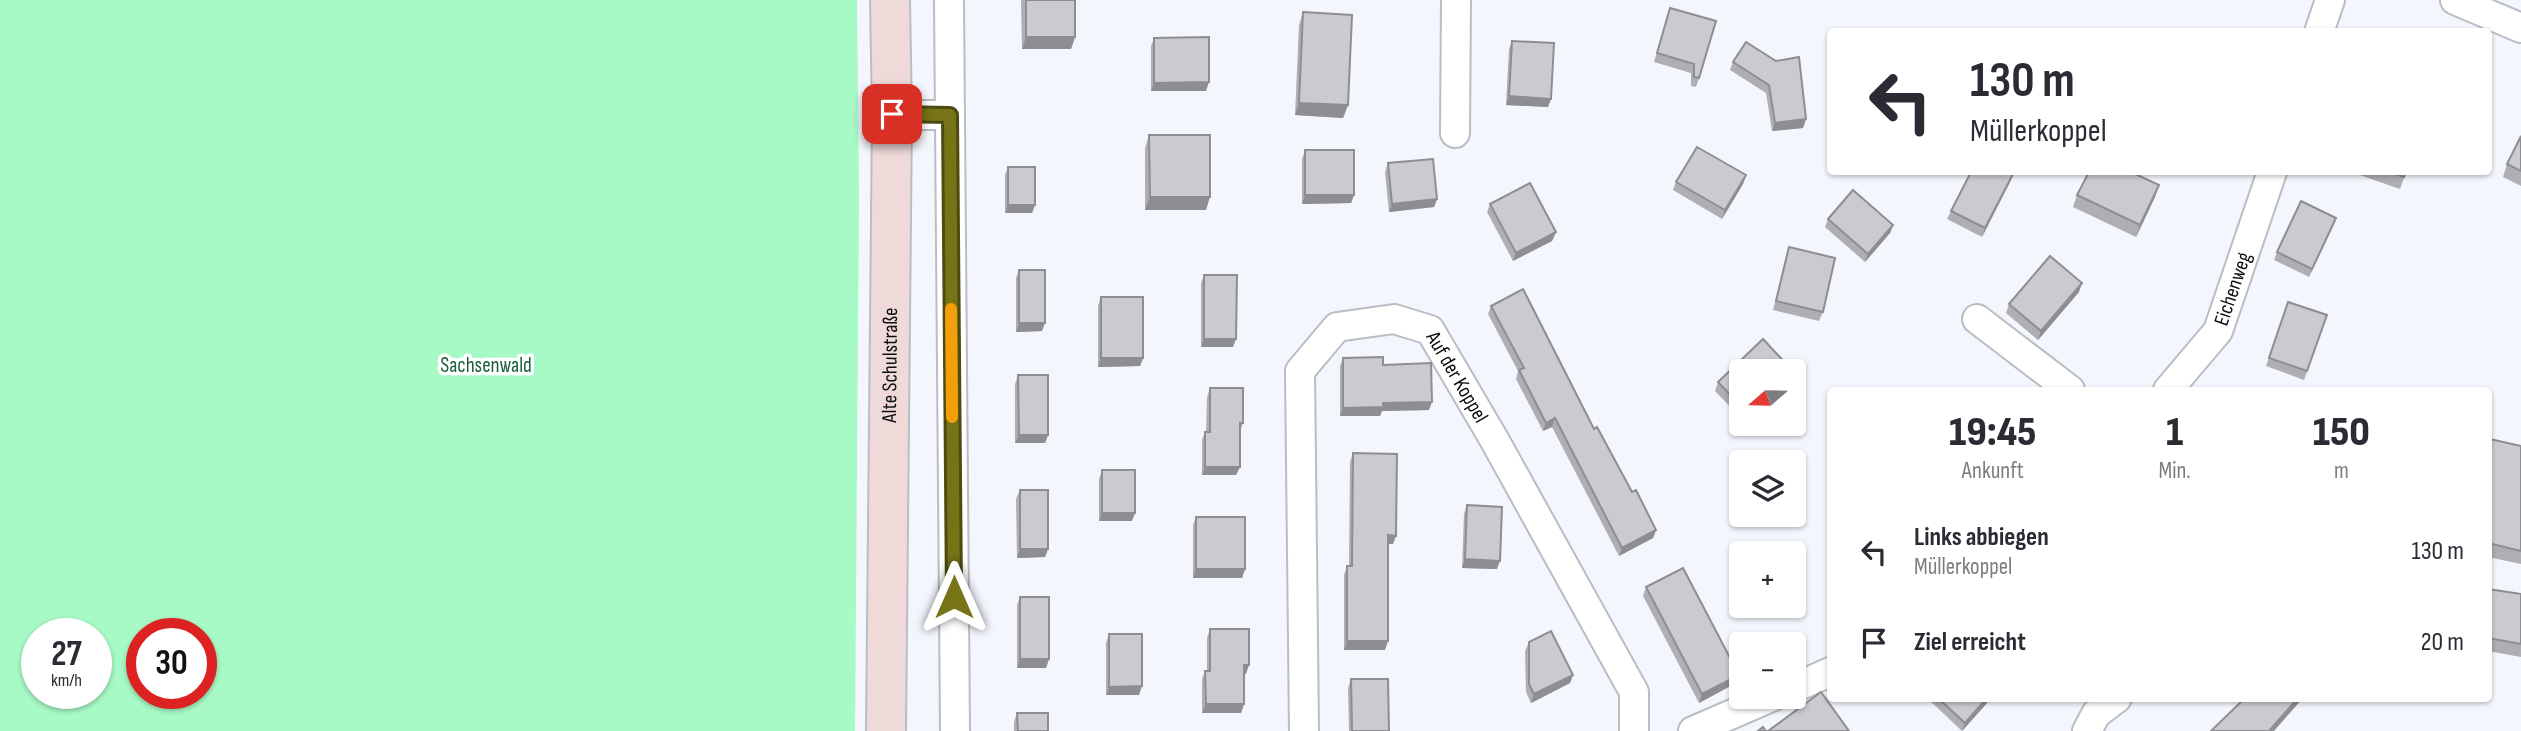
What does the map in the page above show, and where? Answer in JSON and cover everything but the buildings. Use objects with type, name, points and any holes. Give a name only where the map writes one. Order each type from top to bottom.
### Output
[{"type":"main road","name":"Alte Schulstraße","points":[[886,731],[892,114],[890,0]]},
{"type":"street","points":[[949,0],[955,731]]},
{"type":"street","points":[[1455,133],[1456,0]]},
{"type":"street","points":[[2320,28],[2330,0]]},
{"type":"street","points":[[2455,0],[2521,29]]},
{"type":"street","points":[[892,114],[950,115]]},
{"type":"street","name":"Eichenweg","points":[[2171,387],[2218,331],[2271,175]]},
{"type":"street","name":"Auf der Koppel","points":[[1304,731],[1300,371],[1337,327],[1394,319],[1430,330],[1489,430],[1633,692],[1634,731]]},
{"type":"street","points":[[1977,319],[2066,387]]},
{"type":"street","points":[[1806,683],[1827,673]]},
{"type":"street","points":[[2087,731],[2096,714],[2112,702]]},
{"type":"street","points":[[1693,731],[1744,709]]},
{"type":"green space","name":"Sachsenwald","points":[[0,0],[857,0],[859,197],[855,731],[0,731]]},
{"type":"slow traffic","points":[[951,309],[952,417]]},
{"type":"route","points":[[892,114],[950,115],[954,597]]}]
